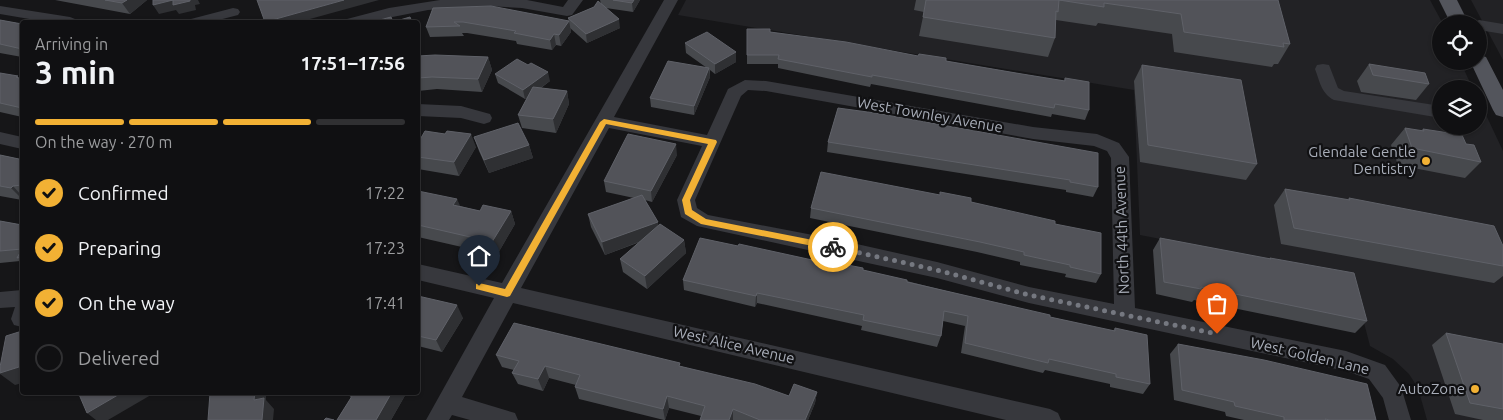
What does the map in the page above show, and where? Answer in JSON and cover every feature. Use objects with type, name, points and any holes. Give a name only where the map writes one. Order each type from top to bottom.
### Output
[{"type":"main road","points":[[1448,0],[1458,15]]},
{"type":"main road","points":[[1486,70],[1496,84],[1503,110]]},
{"type":"street","points":[[507,420],[441,412],[671,0]]},
{"type":"street","points":[[361,20],[419,7],[467,2],[508,2],[572,6]]},
{"type":"street","points":[[0,10],[58,20]]},
{"type":"street","points":[[203,20],[233,11]]},
{"type":"street","points":[[1487,26],[1503,29]]},
{"type":"street","points":[[1323,69],[1331,90],[1340,96],[1432,111]]},
{"type":"street","name":"West Townley Avenue","points":[[713,142],[734,93],[745,85],[766,86],[1034,133],[1097,140],[1113,147]]},
{"type":"street","points":[[420,110],[461,112],[484,118]]},
{"type":"street","points":[[604,122],[713,142]]},
{"type":"street","points":[[0,138],[20,143]]},
{"type":"street","name":"West Golden Lane","points":[[713,142],[686,200],[688,212],[704,221],[839,248],[937,270],[1029,295],[1346,362],[1377,372],[1392,394],[1400,420]]},
{"type":"street","name":"North 44th Avenue","points":[[1113,147],[1120,157],[1125,315]]},
{"type":"street","name":"West Alice Avenue","points":[[420,272],[1050,420]]},
{"type":"street","points":[[0,300],[20,298]]},
{"type":"shaded area","points":[[686,0],[1430,0],[1438,15],[1432,15],[1432,70],[1464,70],[1469,80],[1432,80],[1432,135],[1487,135],[1487,117],[1503,151],[1503,420],[1427,420],[1418,388],[1409,374],[1393,359],[1370,346],[1352,276],[1140,235],[1134,90],[678,15]]},
{"type":"shaded area","points":[[1471,0],[1503,0],[1503,60],[1487,30],[1487,15],[1479,15]]},
{"type":"building","points":[[105,0],[127,0],[122,3]]},
{"type":"building","points":[[153,0],[173,0],[153,5]]},
{"type":"building","points":[[173,0],[190,0],[190,1],[173,5]]},
{"type":"building","points":[[257,0],[344,0],[272,20],[264,20]]},
{"type":"building","points":[[613,0],[634,0],[632,3]]},
{"type":"building","points":[[926,0],[1059,0],[1058,12],[1056,11],[1055,38],[923,17]]},
{"type":"building","points":[[1059,0],[1278,0],[1290,44],[1283,43],[1284,47],[1184,32],[1181,14],[1104,3],[1104,7]]},
{"type":"building","points":[[598,1],[619,19],[586,34],[568,18],[594,7]]},
{"type":"building","points":[[491,6],[569,21],[559,35],[554,34],[550,40],[514,33],[516,31],[463,22],[454,22],[460,26],[426,27],[433,8]]},
{"type":"building","points":[[391,17],[392,20],[380,20]]},
{"type":"building","points":[[410,17],[411,20],[400,20]]},
{"type":"building","points":[[0,20],[20,24],[20,49],[0,44]]},
{"type":"building","points":[[747,29],[770,29],[770,32],[846,42],[918,56],[919,54],[946,58],[946,61],[1016,73],[1065,81],[1065,78],[1089,82],[1089,110],[1055,104],[1054,108],[872,75],[872,77],[778,59],[779,55],[747,55]]},
{"type":"building","points":[[707,32],[736,52],[715,64],[685,43]]},
{"type":"building","points":[[420,56],[488,57],[478,79],[420,78]]},
{"type":"building","points":[[517,59],[528,65],[531,63],[548,72],[523,90],[495,74]]},
{"type":"building","points":[[668,61],[709,68],[694,106],[650,98]]},
{"type":"building","points":[[1369,64],[1425,73],[1429,84],[1373,75]]},
{"type":"building","points":[[1142,65],[1241,80],[1257,164],[1148,145]]},
{"type":"building","points":[[0,73],[18,76],[16,77],[20,78],[20,108],[0,103]]},
{"type":"building","points":[[533,87],[567,91],[553,119],[518,115]]},
{"type":"building","points":[[838,108],[1098,153],[1098,187],[1070,182],[1070,180],[828,142]]},
{"type":"building","points":[[518,123],[529,145],[484,160],[474,137]]},
{"type":"building","points":[[1405,128],[1432,130],[1432,135],[1462,135],[1466,144],[1474,145],[1481,162],[1412,148]]},
{"type":"building","points":[[425,131],[445,134],[447,131],[471,134],[454,162],[420,157],[420,140]]},
{"type":"building","points":[[628,134],[676,144],[651,191],[604,181]]},
{"type":"building","points":[[0,155],[20,158],[20,185],[11,188],[0,186]]},
{"type":"building","points":[[821,172],[940,195],[940,192],[971,198],[971,202],[1055,221],[1055,224],[1101,233],[1101,274],[1024,255],[1024,252],[811,208]]},
{"type":"building","points":[[1285,189],[1350,200],[1349,198],[1494,226],[1503,246],[1503,266],[1294,228]]},
{"type":"building","points":[[420,191],[457,199],[453,205],[480,211],[483,205],[511,211],[492,242],[420,225]]},
{"type":"building","points":[[642,195],[658,222],[602,242],[588,214]]},
{"type":"building","points":[[0,221],[20,225],[20,249],[0,251]]},
{"type":"building","points":[[660,224],[684,240],[645,276],[620,259]]},
{"type":"building","points":[[700,238],[738,246],[739,244],[826,263],[827,261],[863,268],[863,270],[907,280],[907,282],[1050,315],[1050,317],[1115,331],[1115,328],[1147,335],[1150,384],[1116,377],[1116,374],[1049,359],[1048,363],[965,343],[968,316],[944,311],[941,336],[863,320],[864,315],[757,293],[756,296],[683,280]]},
{"type":"building","points":[[1160,238],[1354,273],[1367,321],[1201,287],[1201,289],[1164,282]]},
{"type":"building","points":[[420,296],[457,305],[436,340],[420,336]]},
{"type":"building","points":[[514,323],[680,363],[679,366],[755,384],[789,396],[794,384],[817,392],[805,420],[760,420],[733,409],[729,420],[700,420],[705,406],[667,396],[663,409],[575,387],[580,375],[545,366],[538,379],[512,373],[519,361],[496,355]]},
{"type":"building","points":[[20,332],[20,367],[0,373],[0,367],[6,336]]},
{"type":"building","points":[[1446,333],[1503,344],[1503,409],[1470,403]]},
{"type":"building","points":[[1178,344],[1264,360],[1367,384],[1376,420],[1284,420],[1284,417],[1235,406],[1234,402],[1182,390]]},
{"type":"building","points":[[79,395],[118,395],[87,413]]},
{"type":"building","points":[[210,395],[255,395],[254,400],[264,398],[262,420],[208,420]]},
{"type":"building","points":[[353,395],[390,395],[376,420],[337,420]]},
{"type":"way so far","points":[[833,247],[937,270],[1029,295],[1217,334]]},
{"type":"place","name":"Glendale Gentle Dentistry","points":[[1426,161]]},
{"type":"place","name":"AutoZone","points":[[1475,389]]},
{"type":"route","points":[[479,286],[507,293],[604,122],[713,142],[686,200],[688,212],[704,221],[833,247]]}]
